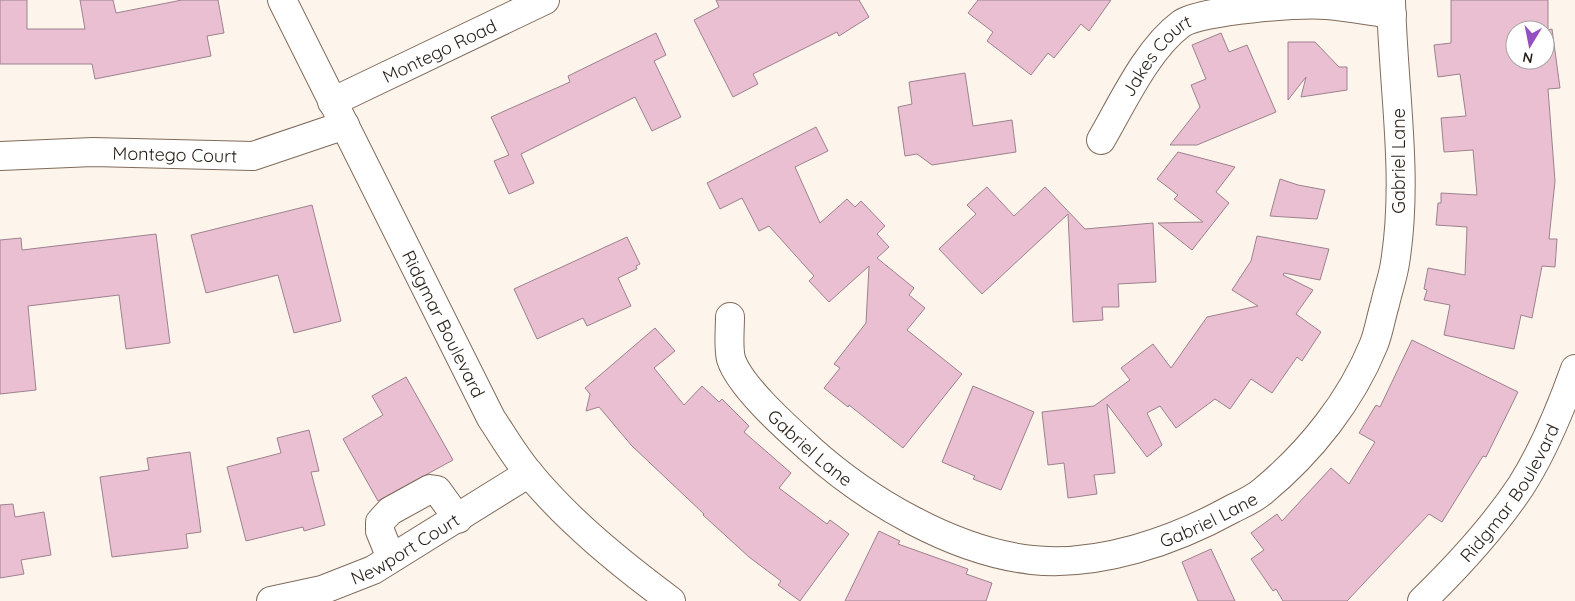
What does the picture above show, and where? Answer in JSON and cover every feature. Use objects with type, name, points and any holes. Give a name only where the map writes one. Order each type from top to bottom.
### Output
[{"type":"street","name":"Ridgmar Boulevard","points":[[282,0],[491,418],[529,473],[569,516],[636,575],[671,601]]},
{"type":"street","name":"Montego Road","points":[[339,114],[545,0]]},
{"type":"street","name":"Jakes Court","points":[[1101,140],[1150,57],[1181,24],[1201,15],[1252,9],[1326,5],[1391,7]]},
{"type":"street","name":"Gabriel Lane","points":[[730,317],[731,359],[748,387],[782,423],[839,475],[908,518],[975,548],[1032,560],[1090,559],[1147,545],[1209,522],[1261,493],[1306,450],[1348,396],[1374,343],[1395,264],[1401,191],[1398,95],[1391,7]]},
{"type":"street","name":"Montego Court","points":[[0,156],[93,152],[253,156],[339,114]]},
{"type":"street","name":"Ridgmar Boulevard","points":[[1422,601],[1460,565],[1521,485],[1560,411],[1575,369]]},
{"type":"street","name":"Newport Court","points":[[271,601],[322,590],[373,570],[458,519],[529,473]]},
{"type":"street","points":[[391,558],[380,530],[380,522],[390,510],[430,489],[437,490],[458,519]]},
{"type":"building","points":[[0,0],[27,0],[27,29],[85,29],[80,0],[113,0],[116,13],[182,0],[218,0],[224,33],[207,36],[211,56],[95,79],[92,64],[0,64]]},
{"type":"building","points":[[716,0],[859,0],[869,17],[839,36],[837,32],[753,74],[758,84],[733,97],[694,20],[719,7]]},
{"type":"building","points":[[978,0],[1111,0],[1089,31],[1081,24],[1054,58],[1048,53],[1031,75],[987,41],[993,32],[968,13]]},
{"type":"building","points":[[1451,0],[1548,0],[1548,20],[1505,20],[1505,70],[1555,70],[1555,51],[1560,88],[1548,89],[1555,181],[1549,239],[1557,239],[1555,267],[1542,266],[1532,318],[1521,315],[1514,349],[1444,335],[1450,305],[1424,300],[1427,290],[1424,289],[1428,268],[1465,275],[1467,227],[1436,225],[1438,203],[1441,203],[1441,193],[1477,195],[1473,150],[1444,152],[1441,118],[1466,116],[1460,74],[1438,77],[1434,45],[1451,43]]},
{"type":"building","points":[[656,33],[666,55],[654,61],[681,117],[652,131],[635,97],[521,154],[534,183],[509,194],[494,161],[509,155],[491,117],[570,82],[568,76]]},
{"type":"building","points":[[1221,33],[1229,52],[1247,45],[1276,112],[1197,145],[1170,145],[1200,107],[1191,85],[1206,79],[1192,45]]},
{"type":"building","points":[[1288,42],[1315,42],[1339,67],[1347,67],[1347,90],[1301,97],[1306,77],[1288,100]]},
{"type":"building","points":[[965,73],[973,126],[1012,120],[1016,152],[932,165],[917,154],[905,156],[898,107],[912,104],[909,82]]},
{"type":"building","points":[[816,127],[828,151],[795,167],[820,223],[847,199],[855,207],[861,201],[885,226],[877,234],[889,247],[877,258],[914,288],[909,295],[925,308],[907,330],[962,374],[903,448],[849,405],[848,407],[824,388],[840,368],[834,364],[866,323],[869,266],[829,302],[809,281],[814,276],[769,226],[759,231],[742,198],[720,209],[707,183]]},
{"type":"building","points":[[1178,152],[1235,167],[1216,192],[1229,203],[1192,250],[1158,223],[1203,222],[1174,199],[1178,195],[1157,179]]},
{"type":"building","points":[[1280,179],[1298,185],[1325,190],[1317,219],[1270,216]]},
{"type":"building","points":[[987,187],[1014,216],[1045,187],[1085,229],[1153,223],[1156,282],[1118,284],[1119,307],[1102,307],[1103,320],[1073,322],[1068,214],[982,294],[939,249],[976,214],[967,205]]},
{"type":"building","points":[[312,205],[341,321],[294,333],[278,275],[206,293],[191,235]]},
{"type":"building","points":[[156,234],[170,343],[126,349],[119,295],[28,306],[36,390],[0,394],[0,240],[21,238],[22,250]]},
{"type":"building","points":[[1257,236],[1329,249],[1320,280],[1284,273],[1283,275],[1313,290],[1296,314],[1321,332],[1302,361],[1297,357],[1272,393],[1251,379],[1230,409],[1215,399],[1176,428],[1160,406],[1147,413],[1162,445],[1147,457],[1107,404],[1115,473],[1094,475],[1097,494],[1068,498],[1064,463],[1048,465],[1042,412],[1094,406],[1130,380],[1121,368],[1153,344],[1171,368],[1207,317],[1258,306],[1232,290],[1251,261]]},
{"type":"building","points":[[627,237],[640,264],[636,266],[637,269],[618,278],[631,306],[587,326],[583,318],[537,339],[514,289]]},
{"type":"building","points":[[655,328],[675,351],[654,368],[684,405],[702,386],[719,402],[722,399],[749,426],[744,432],[791,473],[779,488],[827,524],[830,520],[849,534],[800,601],[778,585],[781,581],[749,557],[703,515],[632,446],[599,407],[586,411],[590,394],[585,388]]},
{"type":"building","points":[[1412,340],[1518,392],[1486,457],[1483,456],[1442,522],[1429,514],[1347,601],[1283,601],[1276,589],[1273,591],[1251,559],[1264,550],[1251,533],[1277,514],[1282,521],[1331,468],[1349,484],[1375,442],[1359,433],[1376,405],[1380,407]]},
{"type":"building","points":[[406,377],[453,460],[378,501],[343,439],[383,415],[372,396]]},
{"type":"building","points":[[973,386],[1034,412],[1001,490],[973,479],[975,476],[942,462]]},
{"type":"building","points":[[309,430],[319,471],[311,472],[325,525],[304,531],[303,527],[246,541],[227,467],[281,453],[277,438]]},
{"type":"building","points":[[190,452],[201,532],[186,534],[188,548],[112,557],[100,477],[149,470],[147,458]]},
{"type":"building","points":[[13,504],[15,517],[44,512],[51,555],[21,560],[24,574],[0,578],[0,505]]},
{"type":"building","points":[[879,531],[900,541],[898,544],[968,569],[966,574],[992,583],[986,601],[845,601]]},
{"type":"building","points":[[1211,549],[1235,601],[1198,601],[1182,562]]}]
